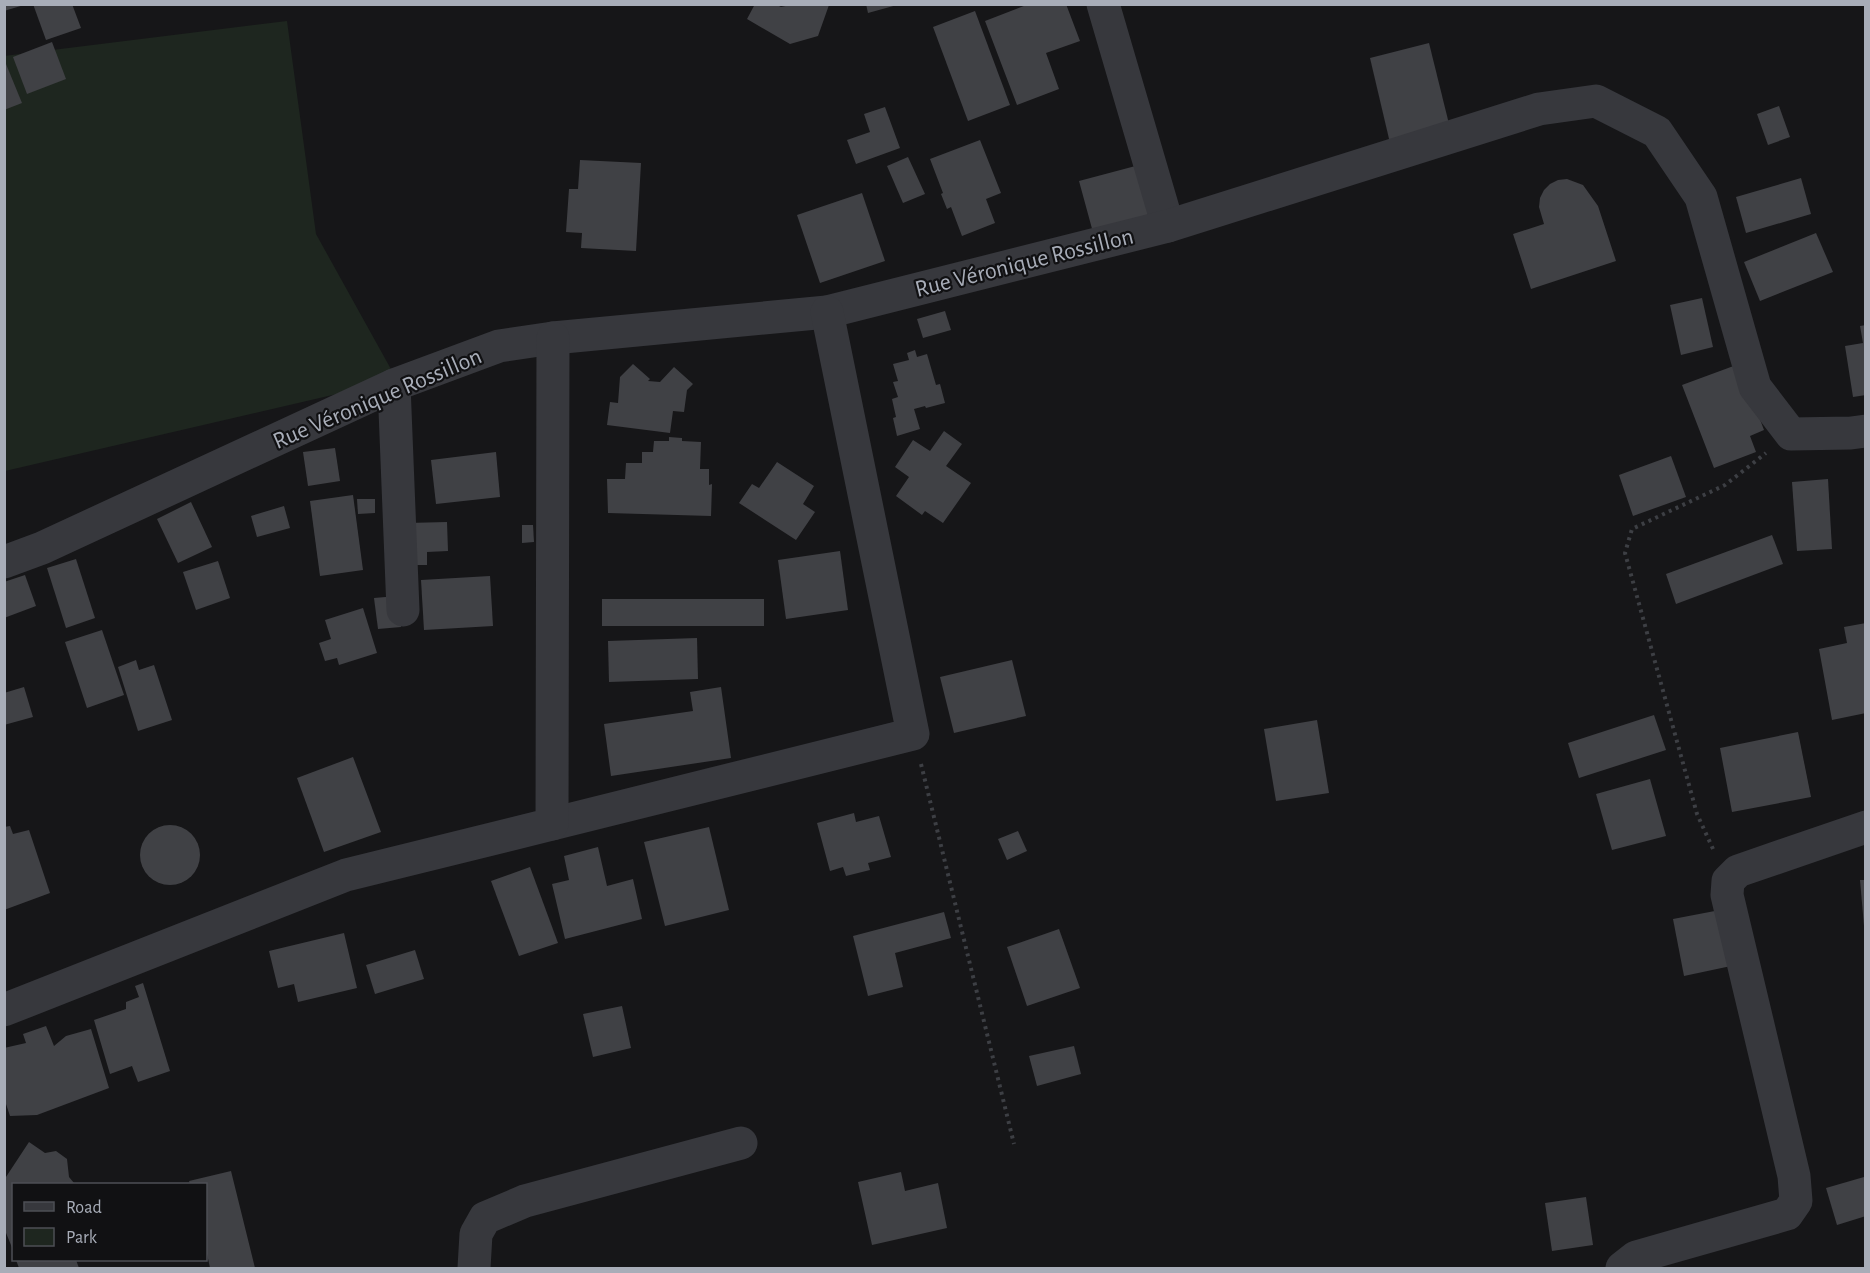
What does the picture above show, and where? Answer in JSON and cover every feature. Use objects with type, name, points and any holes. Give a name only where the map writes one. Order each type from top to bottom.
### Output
[{"type":"street","points":[[1103,4],[1168,226]]},
{"type":"street","name":"Rue Véronique Rossillon","points":[[4,562],[42,548],[394,385],[499,346],[552,338],[827,312],[1168,226],[1539,109],[1596,101],[1657,132],[1701,197],[1755,387],[1791,434]]},
{"type":"street","points":[[4,1010],[346,875],[913,734],[827,312]]},
{"type":"street","points":[[552,338],[552,824]]},
{"type":"street","points":[[394,385],[403,610]]},
{"type":"street","points":[[1791,434],[1866,431]]},
{"type":"street","points":[[1622,1269],[1636,1257],[1787,1214],[1796,1201],[1794,1176],[1727,895],[1728,881],[1738,871],[1866,826]]},
{"type":"street","points":[[474,1269],[476,1234],[485,1218],[525,1201],[741,1143]]},
{"type":"path","points":[[1728,881],[1697,814],[1625,554],[1632,529],[1725,486],[1791,434]]},
{"type":"path","points":[[913,734],[1014,1144]]},
{"type":"green space","points":[[287,21],[316,234],[397,380],[5,471],[4,56]]},
{"type":"building","points":[[4,4],[24,4],[24,5],[4,11]]},
{"type":"building","points":[[33,4],[72,4],[81,28],[46,40]]},
{"type":"building","points":[[755,4],[775,4],[781,7],[829,5],[818,36],[790,44],[747,19]]},
{"type":"building","points":[[866,4],[897,4],[897,5],[868,13]]},
{"type":"building","points":[[1029,4],[1066,4],[1080,41],[1046,53],[1059,89],[1017,105],[985,21]]},
{"type":"building","points":[[975,11],[1010,105],[968,121],[933,27]]},
{"type":"building","points":[[52,42],[66,79],[27,94],[13,57]]},
{"type":"building","points":[[1429,43],[1450,128],[1390,143],[1370,58]]},
{"type":"building","points":[[6,64],[22,103],[4,110],[4,65]]},
{"type":"building","points":[[1779,106],[1790,137],[1768,145],[1757,114]]},
{"type":"building","points":[[885,107],[900,148],[856,164],[847,140],[870,132],[864,114]]},
{"type":"building","points":[[980,140],[1001,193],[986,199],[995,223],[962,236],[951,207],[947,209],[930,159]]},
{"type":"building","points":[[908,157],[925,194],[903,203],[887,166]]},
{"type":"building","points":[[580,160],[641,163],[636,251],[581,248],[582,233],[566,232],[569,189],[578,189]]},
{"type":"building","points":[[1143,164],[1153,202],[1145,221],[1094,236],[1079,181]]},
{"type":"building","points":[[1801,178],[1811,214],[1746,233],[1736,197]]},
{"type":"building","points":[[1567,179],[1583,185],[1598,206],[1616,261],[1531,289],[1513,234],[1544,224],[1539,207],[1544,190],[1558,180]]},
{"type":"building","points":[[862,193],[885,261],[820,283],[797,215]]},
{"type":"building","points":[[1816,233],[1833,272],[1760,301],[1744,262]]},
{"type":"building","points":[[1702,298],[1713,347],[1681,355],[1670,305]]},
{"type":"building","points":[[945,311],[951,330],[923,338],[917,319]]},
{"type":"building","points":[[1866,325],[1866,395],[1853,397],[1845,346],[1863,343],[1860,326]]},
{"type":"building","points":[[915,350],[917,357],[927,354],[936,385],[940,384],[945,403],[914,409],[920,429],[897,436],[892,399],[898,397],[893,382],[898,381],[893,364],[909,360],[907,353]]},
{"type":"building","points":[[633,364],[650,379],[648,381],[660,382],[674,367],[693,384],[687,390],[684,412],[673,411],[670,433],[607,425],[610,402],[618,403],[620,377]]},
{"type":"building","points":[[1739,364],[1764,430],[1750,436],[1756,452],[1714,468],[1682,385]]},
{"type":"building","points":[[944,431],[962,444],[946,466],[971,483],[943,523],[925,511],[922,515],[896,496],[909,477],[895,467],[913,440],[930,451]]},
{"type":"building","points":[[669,437],[682,438],[682,441],[701,442],[700,469],[709,469],[709,485],[712,484],[711,516],[608,513],[607,479],[625,479],[626,463],[642,463],[642,452],[653,452],[654,441],[669,441]]},
{"type":"building","points":[[335,448],[340,481],[308,486],[303,452]]},
{"type":"building","points":[[496,452],[500,497],[436,504],[431,460]]},
{"type":"building","points":[[1671,456],[1686,497],[1633,516],[1619,475]]},
{"type":"building","points":[[777,462],[814,486],[803,504],[815,512],[796,540],[739,503],[752,484],[759,488]]},
{"type":"building","points":[[1828,479],[1832,549],[1797,551],[1792,482]]},
{"type":"building","points":[[353,495],[363,570],[320,576],[310,501]]},
{"type":"building","points":[[357,499],[375,499],[375,513],[358,514]]},
{"type":"building","points":[[191,502],[212,547],[178,563],[157,519]]},
{"type":"building","points":[[284,506],[290,528],[257,537],[251,516]]},
{"type":"building","points":[[447,522],[448,551],[427,552],[427,565],[408,565],[407,523]]},
{"type":"building","points":[[522,525],[533,525],[534,542],[522,543]]},
{"type":"building","points":[[1772,535],[1783,564],[1676,604],[1666,574]]},
{"type":"building","points":[[840,551],[848,610],[786,619],[778,560]]},
{"type":"building","points":[[76,559],[95,618],[66,628],[47,568]]},
{"type":"building","points":[[218,561],[230,598],[196,610],[183,572]]},
{"type":"building","points":[[25,575],[36,606],[4,618],[4,582]]},
{"type":"building","points":[[490,576],[493,626],[424,630],[421,580]]},
{"type":"building","points":[[397,596],[401,627],[378,629],[374,598]]},
{"type":"building","points":[[602,599],[764,599],[764,626],[602,626]]},
{"type":"building","points":[[363,608],[377,653],[339,665],[337,658],[325,661],[319,643],[331,639],[325,620]]},
{"type":"building","points":[[1866,623],[1866,713],[1832,720],[1819,649],[1847,643],[1844,627]]},
{"type":"building","points":[[102,630],[124,695],[87,708],[65,642]]},
{"type":"building","points":[[697,638],[698,679],[609,682],[608,641]]},
{"type":"building","points":[[136,660],[139,670],[154,665],[172,720],[138,731],[118,667]]},
{"type":"building","points":[[1012,660],[1026,716],[954,733],[940,677]]},
{"type":"building","points":[[24,687],[33,717],[4,725],[4,693]]},
{"type":"building","points":[[721,687],[731,758],[611,776],[604,724],[693,711],[690,692]]},
{"type":"building","points":[[1654,715],[1666,750],[1579,778],[1568,743]]},
{"type":"building","points":[[1317,720],[1329,793],[1276,801],[1264,729]]},
{"type":"building","points":[[1798,732],[1811,797],[1732,812],[1720,748]]},
{"type":"building","points":[[353,757],[381,832],[324,852],[297,778]]},
{"type":"building","points":[[1650,779],[1666,836],[1612,850],[1596,794]]},
{"type":"building","points":[[854,813],[856,822],[879,816],[891,857],[868,863],[870,870],[846,876],[843,867],[830,871],[817,823]]},
{"type":"building","points":[[170,825],[182,827],[195,838],[200,855],[198,867],[187,880],[170,885],[158,883],[145,872],[140,855],[142,843],[153,830]]},
{"type":"building","points":[[10,826],[13,834],[29,830],[50,893],[4,910],[4,827]]},
{"type":"building","points":[[709,827],[729,910],[665,926],[644,842]]},
{"type":"building","points":[[1018,831],[1027,851],[1007,860],[998,839]]},
{"type":"building","points":[[598,847],[607,886],[633,879],[642,919],[565,939],[552,884],[569,880],[564,856]]},
{"type":"building","points":[[530,867],[558,943],[519,956],[491,881]]},
{"type":"building","points":[[1860,880],[1866,880],[1866,926],[1864,926]]},
{"type":"building","points":[[1720,910],[1731,966],[1684,976],[1673,919]]},
{"type":"building","points":[[944,912],[951,938],[895,953],[903,987],[868,996],[853,936]]},
{"type":"building","points":[[1059,929],[1080,988],[1027,1006],[1007,947]]},
{"type":"building","points":[[344,933],[357,988],[298,1002],[294,984],[278,988],[269,951]]},
{"type":"building","points":[[415,950],[424,979],[375,994],[366,965]]},
{"type":"building","points":[[143,983],[170,1071],[138,1082],[132,1066],[110,1074],[94,1020],[126,1009],[126,1002],[139,997],[135,986]]},
{"type":"building","points":[[622,1006],[631,1048],[593,1057],[583,1014]]},
{"type":"building","points":[[46,1026],[54,1046],[66,1036],[91,1029],[109,1088],[37,1115],[10,1116],[4,1098],[4,1048],[26,1043],[23,1034]]},
{"type":"building","points":[[1074,1046],[1081,1074],[1037,1086],[1029,1056]]},
{"type":"building","points":[[29,1142],[45,1153],[56,1151],[67,1159],[69,1177],[74,1183],[12,1183],[12,1248],[4,1228],[4,1180]]},
{"type":"building","points":[[231,1171],[255,1268],[210,1268],[207,1254],[207,1183],[190,1183],[189,1181]]},
{"type":"building","points":[[901,1172],[905,1191],[938,1183],[947,1228],[872,1245],[858,1182]]},
{"type":"building","points":[[1864,1177],[1866,1216],[1837,1225],[1826,1188]]},
{"type":"building","points":[[1586,1197],[1593,1245],[1552,1251],[1545,1203]]},
{"type":"building","points":[[16,1261],[76,1261],[79,1268],[19,1268]]}]
